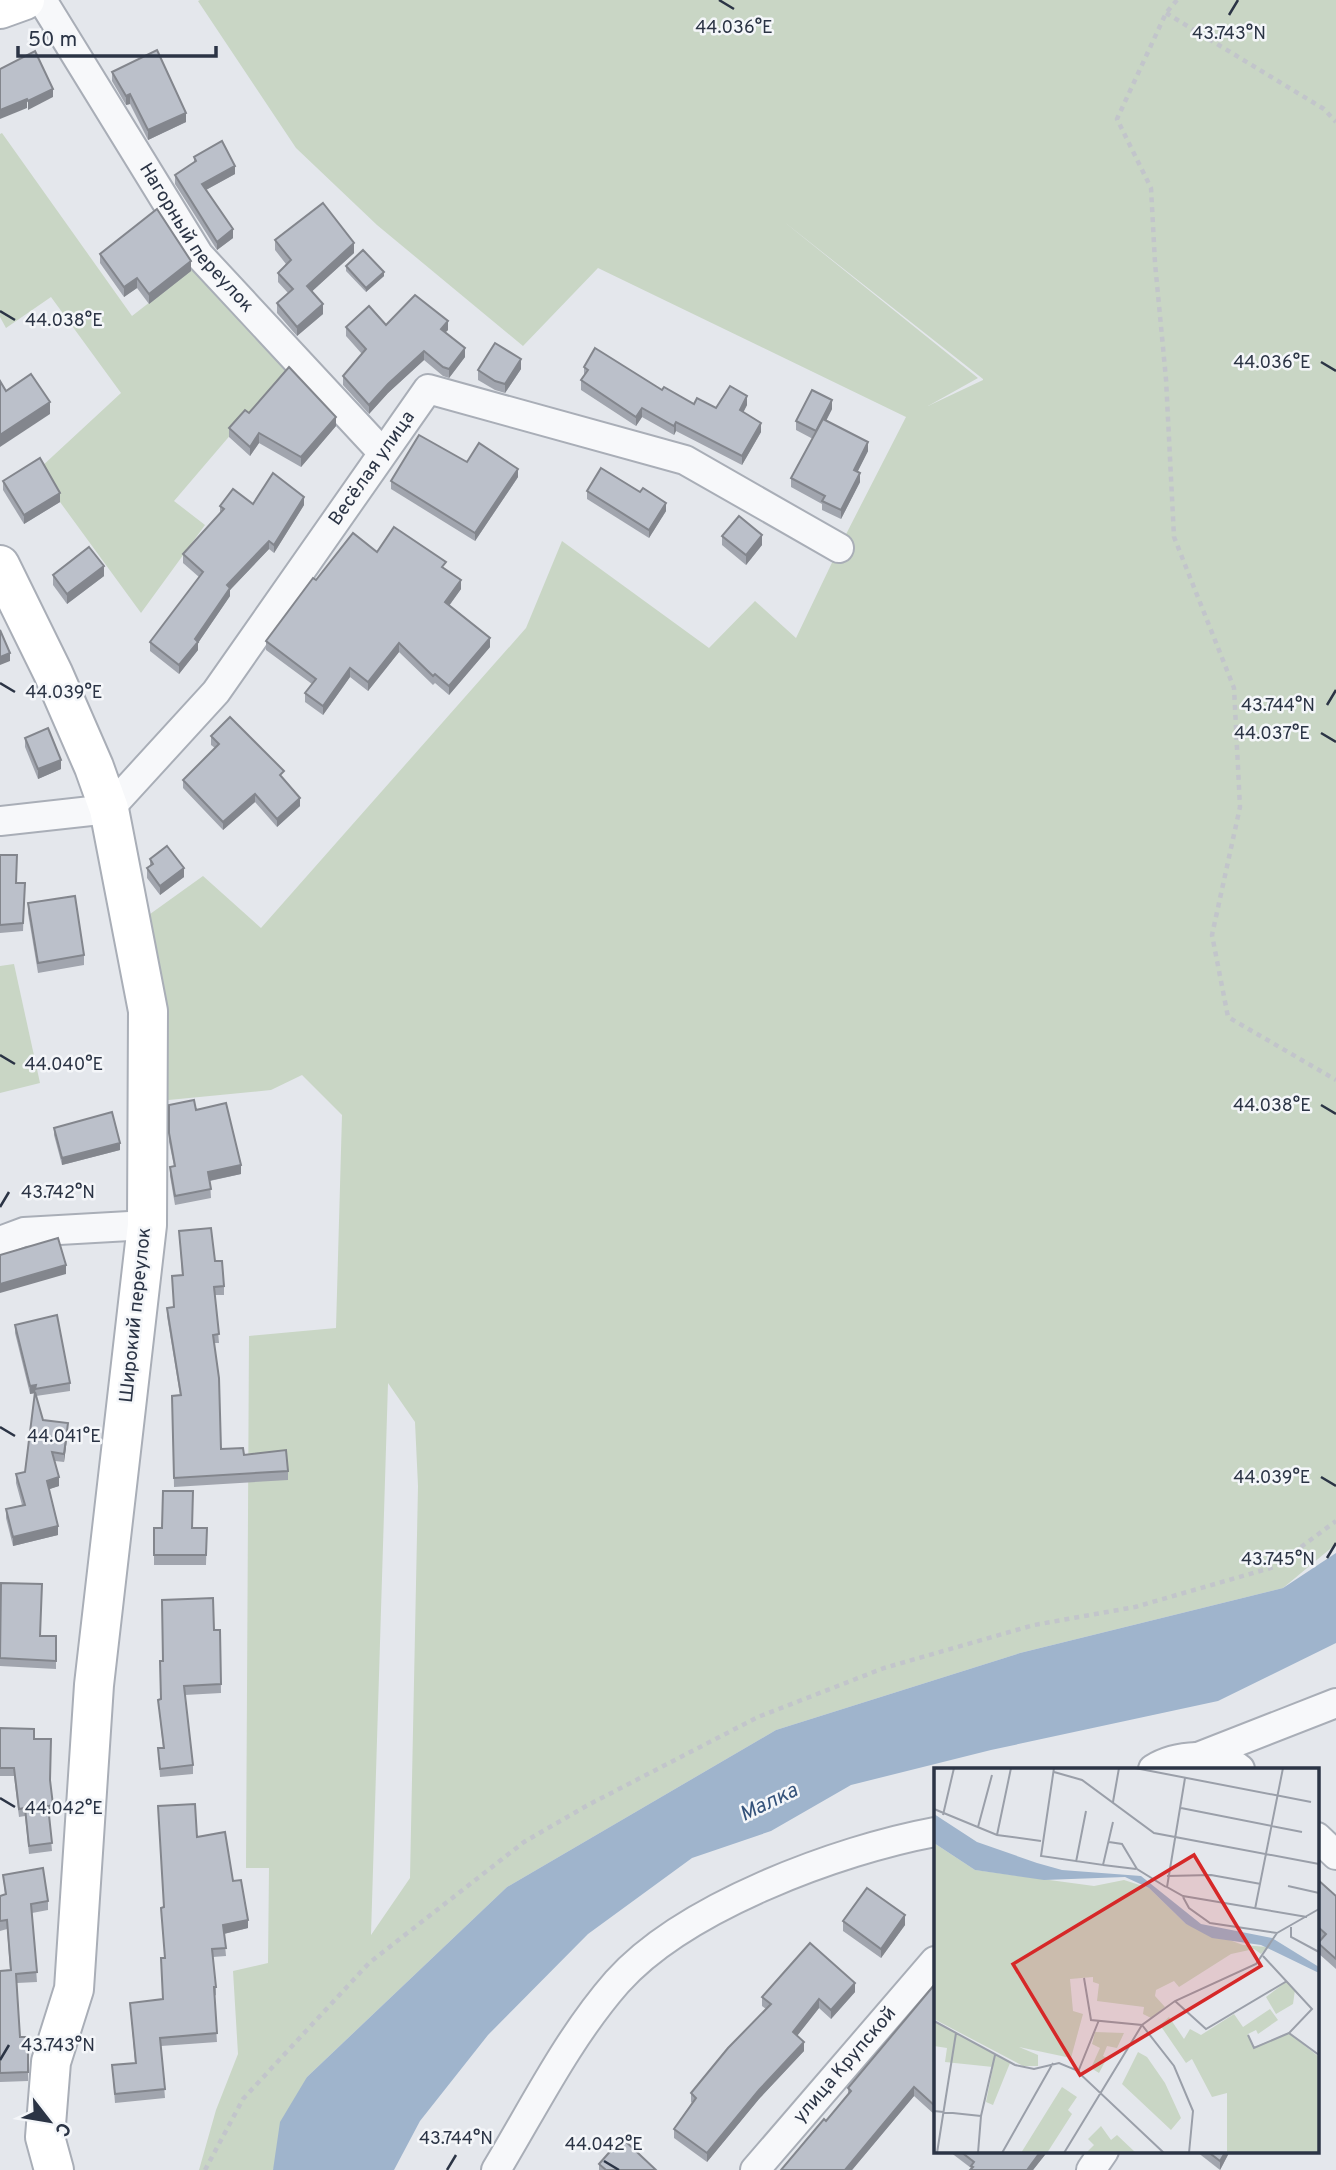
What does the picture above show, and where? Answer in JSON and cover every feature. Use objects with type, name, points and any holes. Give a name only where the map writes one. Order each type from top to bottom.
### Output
[{"type":"street","points":[[0,9],[25,0]]},
{"type":"street","name":"Нагорный переулок","points":[[42,0],[199,255],[383,452]]},
{"type":"street","name":"Весёлая улица","points":[[109,809],[216,692],[428,389],[685,460],[839,548]]},
{"type":"street","name":"Широкий переулок","points":[[0,565],[53,673],[94,767],[109,809],[148,1011],[147,1225],[94,1685],[74,1989],[51,2062],[46,2137],[54,2170]]},
{"type":"street","points":[[0,821],[109,809]]},
{"type":"street","points":[[0,1241],[24,1232],[147,1225]]},
{"type":"street","points":[[1155,1768],[1163,1763],[1198,1757],[1336,1703]]},
{"type":"street","points":[[1198,1757],[1236,1766]]},
{"type":"street","points":[[496,2170],[585,2021],[619,1980],[657,1946],[698,1919],[740,1897],[798,1873],[903,1838],[934,1832]]},
{"type":"street","points":[[1318,1838],[1336,1855]]},
{"type":"street","name":"улица Крупской","points":[[755,2170],[934,1962]]},
{"type":"street","points":[[1091,2170],[1103,2152]]},
{"type":"path","points":[[1177,0],[1166,13],[1117,120],[1151,188],[1166,379],[1174,537],[1234,688],[1240,807],[1212,934],[1228,1017],[1336,1080]]},
{"type":"path","points":[[1166,13],[1324,109],[1336,121]]},
{"type":"path","points":[[205,2170],[243,2099],[369,1964],[535,1836],[588,1805],[758,1717],[897,1665],[1034,1625],[1135,1607],[1274,1567],[1336,1521]]},
{"type":"green space","points":[[1336,0],[1336,1544],[1283,1588],[1020,1653],[776,1730],[507,1887],[307,2077],[273,2170],[199,2170],[216,2110],[238,2054],[233,1971],[268,1963],[269,1868],[246,1868],[249,1336],[336,1328],[342,1115],[302,1075],[271,1090],[148,1102],[132,927],[203,876],[261,928],[526,628],[562,541],[709,648],[755,601],[796,638],[906,417],[598,268],[523,346],[377,225],[296,148],[198,1]],"holes":[[[783,221],[983,379],[983,380],[928,406],[978,378]],[[388,1383],[415,1422],[418,1486],[410,1878],[371,1935]]]},
{"type":"green space","points":[[2,133],[132,316],[191,270],[211,267],[296,358],[174,501],[205,525],[141,613],[60,502],[40,468],[121,393],[51,297],[6,328],[0,317]]},
{"type":"green space","points":[[14,964],[40,1083],[0,1093],[0,966]]},
{"type":"water","name":"Малка","points":[[1336,1553],[1336,1643],[1218,1701],[991,1750],[851,1785],[771,1831],[692,1858],[588,1934],[488,2035],[420,2121],[394,2170],[273,2170],[280,2122],[307,2077],[507,1887],[776,1730],[1020,1653],[1283,1588]]},
{"type":"building","points":[[157,50],[186,113],[148,130],[130,94],[126,96],[112,72]]},
{"type":"building","points":[[35,51],[53,89],[0,110],[0,69]]},
{"type":"building","points":[[222,141],[235,166],[202,184],[233,229],[217,242],[175,175],[196,161],[194,157]]},
{"type":"building","points":[[323,203],[354,243],[307,286],[323,304],[297,327],[277,303],[293,289],[278,273],[291,260],[275,240]]},
{"type":"building","points":[[157,209],[191,261],[149,294],[137,278],[124,287],[100,254]]},
{"type":"building","points":[[363,250],[384,272],[366,288],[346,266]]},
{"type":"building","points":[[415,295],[448,321],[441,329],[465,348],[449,369],[424,351],[369,405],[343,376],[366,349],[346,327],[369,306],[386,325]]},
{"type":"building","points":[[495,343],[521,359],[505,384],[478,370]]},
{"type":"building","points":[[595,348],[662,390],[664,387],[694,404],[697,398],[716,408],[730,386],[747,396],[740,410],[761,423],[742,456],[676,422],[674,426],[642,408],[636,417],[581,380],[588,370],[584,367]]},
{"type":"building","points":[[289,367],[336,417],[301,457],[259,433],[250,447],[229,428],[245,410],[249,413]]},
{"type":"building","points":[[31,374],[50,402],[0,435],[0,381],[6,391]]},
{"type":"building","points":[[812,390],[832,400],[816,431],[796,421]]},
{"type":"building","points":[[823,419],[868,442],[854,470],[860,473],[841,510],[822,501],[825,496],[791,478]]},
{"type":"building","points":[[419,435],[467,462],[479,443],[518,469],[475,533],[391,481]]},
{"type":"building","points":[[40,458],[60,493],[24,515],[3,481]]},
{"type":"building","points":[[601,468],[640,492],[643,488],[666,503],[649,530],[587,491]]},
{"type":"building","points":[[273,473],[304,497],[274,545],[269,541],[227,585],[230,588],[195,639],[198,642],[179,665],[150,642],[203,572],[183,554],[224,509],[220,506],[233,489],[253,504]]},
{"type":"building","points":[[739,516],[762,535],[746,555],[722,536]]},
{"type":"building","points":[[394,527],[446,562],[442,567],[461,580],[445,602],[490,638],[449,686],[435,674],[433,676],[399,643],[368,682],[350,668],[323,706],[305,693],[316,679],[266,641],[313,578],[316,580],[353,533],[377,552]]},
{"type":"building","points":[[89,547],[104,566],[67,594],[53,575]]},
{"type":"building","points":[[0,630],[10,653],[0,657]]},
{"type":"building","points":[[230,717],[284,771],[280,775],[300,798],[277,819],[255,794],[223,822],[183,780],[219,744],[211,736]]},
{"type":"building","points":[[48,728],[61,760],[38,769],[25,738]]},
{"type":"building","points":[[167,846],[184,868],[160,886],[147,868],[153,864],[150,859]]},
{"type":"building","points":[[0,855],[17,855],[16,883],[25,883],[23,923],[0,925]]},
{"type":"building","points":[[75,896],[84,955],[38,963],[28,903]]},
{"type":"building","points":[[194,1100],[196,1110],[226,1103],[241,1165],[208,1172],[211,1189],[175,1196],[170,1167],[175,1166],[169,1133],[169,1105]]},
{"type":"building","points":[[112,1112],[120,1143],[62,1158],[54,1128]]},
{"type":"building","points":[[211,1228],[215,1261],[222,1261],[224,1286],[214,1287],[219,1334],[213,1335],[219,1378],[221,1449],[243,1448],[244,1455],[286,1450],[288,1471],[174,1478],[172,1396],[181,1395],[167,1308],[174,1307],[172,1276],[183,1275],[179,1231]]},
{"type":"building","points":[[58,1238],[66,1265],[0,1284],[0,1255]]},
{"type":"building","points":[[57,1315],[70,1383],[35,1389],[36,1385],[30,1386],[15,1325]]},
{"type":"building","points":[[35,1392],[43,1420],[68,1423],[64,1454],[52,1452],[59,1477],[47,1481],[58,1526],[13,1537],[6,1509],[25,1505],[16,1474],[25,1472]]},
{"type":"building","points":[[163,1491],[193,1491],[192,1528],[207,1528],[206,1555],[154,1555],[154,1528],[162,1528]]},
{"type":"building","points":[[1,1583],[42,1584],[40,1636],[56,1636],[56,1661],[0,1658]]},
{"type":"building","points":[[213,1598],[214,1630],[220,1630],[221,1684],[184,1686],[193,1765],[160,1769],[158,1748],[164,1748],[158,1700],[161,1699],[160,1661],[163,1661],[162,1600]]},
{"type":"building","points":[[0,1728],[34,1729],[34,1739],[51,1739],[50,1780],[53,1805],[48,1806],[52,1843],[29,1846],[25,1808],[19,1809],[14,1768],[0,1768]]},
{"type":"building","points":[[195,1804],[197,1837],[225,1832],[233,1881],[241,1880],[248,1920],[223,1925],[226,1948],[212,1949],[217,2033],[160,2038],[165,2089],[115,2094],[112,2065],[136,2063],[130,2003],[163,1999],[161,1958],[165,1958],[161,1908],[164,1907],[158,1806]]},
{"type":"building","points":[[43,1868],[48,1901],[31,1904],[37,1972],[16,1974],[20,2037],[28,2037],[28,2072],[0,2073],[0,1971],[11,1970],[7,1920],[0,1921],[0,1896],[6,1894],[3,1875]]},
{"type":"building","points":[[1318,1880],[1336,1896],[1336,1959],[1318,1943],[1326,1934],[1318,1927]]},
{"type":"building","points":[[867,1888],[905,1915],[881,1949],[843,1921]]},
{"type":"building","points":[[810,1943],[855,1983],[831,2010],[819,1999],[793,2032],[804,2042],[759,2090],[707,2153],[674,2129],[696,2098],[691,2093],[728,2048],[771,2004],[762,1997]]},
{"type":"building","points":[[934,1985],[934,2105],[914,2087],[845,2170],[781,2170],[851,2091],[848,2088]]},
{"type":"building","points":[[622,2138],[656,2170],[606,2170],[599,2164]]},
{"type":"building","points":[[961,2152],[1040,2152],[1027,2170],[970,2170],[974,2162]]},
{"type":"building","points":[[1208,2152],[1225,2152],[1220,2161]]}]
